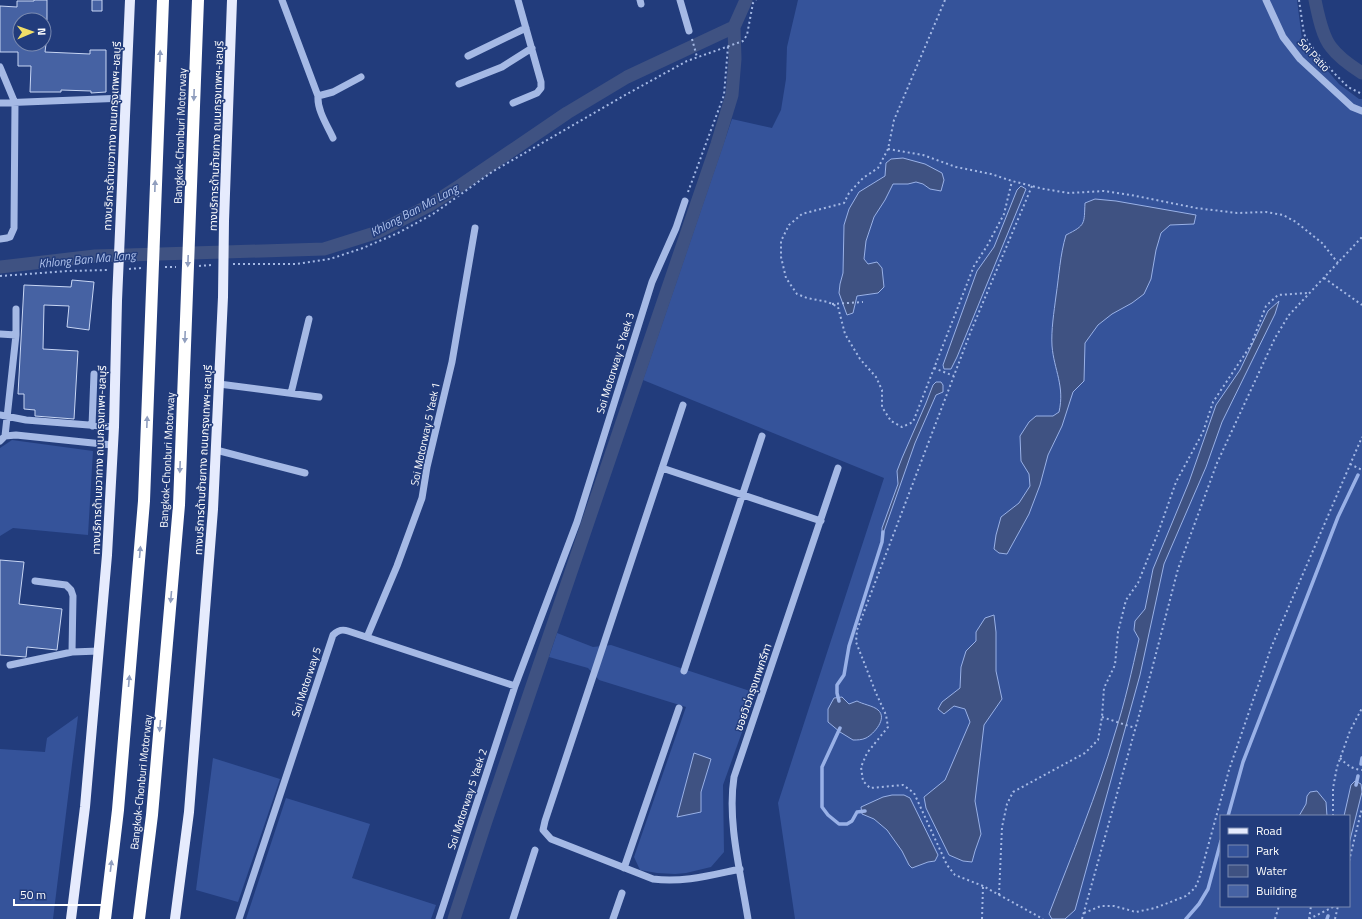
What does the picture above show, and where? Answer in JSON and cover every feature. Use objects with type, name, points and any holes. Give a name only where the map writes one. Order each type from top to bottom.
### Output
[{"type":"highway","name":"Bangkok-Chonburi Motorway","points":[[105,919],[118,810],[144,501],[163,0]]},
{"type":"highway","name":"Bangkok-Chonburi Motorway","points":[[139,919],[152,815],[179,505],[198,0]]},
{"type":"main road","name":"ทางบริการด้านขวาทาง ถนนกรุงเทพฯ-ชลบุรี","points":[[71,919],[85,807],[107,555],[114,427],[117,301],[130,0]]},
{"type":"main road","name":"ทางบริการด้านซ้ายทาง ถนนกรุงเทพฯ-ชลบุรี","points":[[175,919],[190,812],[213,509],[223,297],[224,221],[232,0]]},
{"type":"street","points":[[282,0],[318,96],[321,111],[333,138]]},
{"type":"street","points":[[513,103],[537,93],[541,88],[541,82],[518,0]]},
{"type":"street","points":[[680,0],[690,34]]},
{"type":"street","name":"Soi Patio","points":[[1266,0],[1283,37],[1295,53],[1352,107],[1362,111]]},
{"type":"street","points":[[468,56],[526,28]]},
{"type":"street","points":[[459,84],[502,67],[532,48]]},
{"type":"street","points":[[0,68],[15,103],[14,228],[10,237],[0,238]]},
{"type":"street","points":[[318,96],[333,92],[361,77]]},
{"type":"street","points":[[0,103],[125,98]]},
{"type":"street","name":"Soi Motorway 5 Yaek 3","points":[[515,686],[577,522],[652,282],[676,228],[685,202]]},
{"type":"street","name":"Soi Motorway 5 Yaek 1","points":[[367,637],[397,566],[422,498],[427,466],[452,362],[475,228]]},
{"type":"street","points":[[16,309],[16,335],[2,438],[16,435],[112,445]]},
{"type":"street","points":[[290,393],[309,319]]},
{"type":"street","points":[[0,334],[16,335]]},
{"type":"street","points":[[92,426],[94,374]]},
{"type":"street","points":[[219,384],[319,397]]},
{"type":"street","points":[[683,405],[543,830],[551,839],[654,879],[681,881],[740,869]]},
{"type":"street","points":[[4,416],[26,420],[114,427]]},
{"type":"street","points":[[684,671],[762,436]]},
{"type":"street","points":[[216,450],[305,473]]},
{"type":"street","points":[[662,468],[821,521]]},
{"type":"street","name":"ซอยวิเว่กรุงเทพกรีฑา","points":[[748,919],[733,826],[732,794],[734,777],[838,468]]},
{"type":"street","points":[[34,581],[66,586],[71,590],[73,596],[72,652]]},
{"type":"street","name":"Soi Motorway 5","points":[[238,919],[333,635],[336,632],[343,630],[367,637],[515,686]]},
{"type":"street","points":[[10,665],[72,652],[99,651]]},
{"type":"street","name":"Soi Motorway 5 Yaek 2","points":[[439,919],[515,686]]},
{"type":"street","points":[[624,868],[679,708]]},
{"type":"street","points":[[513,919],[535,850]]},
{"type":"street","points":[[612,919],[622,893]]},
{"type":"path","points":[[231,264],[296,264],[330,259],[398,233],[432,214],[492,172],[627,94],[698,57],[743,41],[746,35],[753,2],[756,0]]},
{"type":"path","points":[[945,0],[894,120],[888,149],[878,168],[863,178],[849,193],[844,203],[802,214],[789,225],[781,241],[781,257],[786,278],[797,294],[807,298],[828,302],[838,308],[845,334],[860,359],[876,377],[882,390],[882,407],[892,421],[902,427],[913,422],[974,266],[987,246],[1004,214],[1012,181]]},
{"type":"path","points":[[1300,0],[1304,34],[1308,42],[1333,72],[1348,87],[1362,94]]},
{"type":"path","points":[[690,34],[698,57]]},
{"type":"path","points":[[685,202],[724,95],[728,46]]},
{"type":"path","points":[[888,149],[923,156],[956,167],[991,174],[1032,186],[1069,193],[1104,192],[1130,195],[1196,208],[1236,213],[1266,212],[1283,215],[1296,222],[1322,243],[1338,263]]},
{"type":"path","points":[[1032,186],[971,331],[857,630],[856,642],[886,715],[888,727],[867,753],[861,767],[863,781],[870,788],[903,785],[914,793],[946,865],[955,875],[983,886],[1042,919]]},
{"type":"path","points":[[1082,919],[1178,569],[1217,463],[1275,338],[1289,315],[1362,237]]},
{"type":"path","points":[[192,266],[215,265]]},
{"type":"path","points":[[162,267],[177,267]]},
{"type":"path","points":[[124,269],[146,268]]},
{"type":"path","points":[[0,276],[116,269]]},
{"type":"path","points":[[1324,278],[1362,305]]},
{"type":"path","points":[[999,895],[1002,827],[1007,804],[1013,792],[1085,753],[1098,740],[1102,717],[1104,688],[1115,665],[1118,632],[1126,600],[1138,583],[1176,482],[1204,432],[1213,402],[1251,345],[1266,306],[1278,295],[1308,293]]},
{"type":"path","points":[[832,304],[863,302]]},
{"type":"path","points":[[934,368],[954,376]]},
{"type":"path","points":[[1084,913],[1101,906],[1114,906],[1136,912],[1155,908],[1186,896],[1196,888],[1229,770],[1270,648],[1362,437]]},
{"type":"path","points":[[1350,464],[1362,470]]},
{"type":"path","points":[[1333,815],[1333,788],[1340,758],[1350,731],[1362,708]]},
{"type":"path","points":[[1102,717],[1135,728]]},
{"type":"path","points":[[1340,758],[1348,766],[1356,770],[1362,770]]},
{"type":"path","points":[[1350,857],[1362,808]]},
{"type":"path","points":[[982,919],[983,886]]},
{"type":"path","points":[[1275,919],[1279,907]]},
{"type":"path","points":[[1309,919],[1311,907]]},
{"type":"path","points":[[1309,919],[1335,907]]},
{"type":"path","points":[[1335,919],[1337,907]]},
{"type":"green space","points":[[798,0],[1297,0],[1302,39],[1339,84],[1359,99],[1362,99],[1362,919],[795,919],[778,803],[884,478],[643,380],[732,119],[772,128],[781,110],[786,79],[787,47]]},
{"type":"green space","points":[[12,440],[93,451],[88,535],[13,528],[0,536],[0,448]]},
{"type":"green space","points":[[557,633],[593,647],[611,645],[756,693],[723,785],[724,852],[711,867],[686,873],[657,873],[640,870],[634,857],[686,707],[599,680],[588,668],[549,657]]},
{"type":"green space","points":[[78,716],[53,919],[0,919],[0,749],[45,752],[47,738]]},
{"type":"green space","points":[[213,758],[280,779],[238,902],[196,890]]},
{"type":"green space","points":[[286,798],[370,824],[352,878],[436,905],[431,919],[246,919]]},
{"type":"water","points":[[903,158],[925,164],[942,173],[944,180],[941,191],[930,189],[923,184],[916,182],[908,184],[893,184],[874,217],[866,241],[864,259],[868,264],[877,262],[882,268],[884,287],[878,293],[857,296],[853,313],[847,315],[839,293],[843,273],[844,225],[849,209],[859,192],[885,176],[886,163],[891,159]]},
{"type":"water","points":[[1021,186],[1026,189],[957,357],[951,369],[944,369],[943,365],[977,271],[994,247],[1017,190]]},
{"type":"water","points":[[1095,199],[1116,201],[1196,215],[1194,224],[1170,225],[1161,233],[1156,250],[1151,279],[1144,294],[1132,303],[1112,314],[1098,325],[1085,343],[1084,381],[1073,392],[1062,426],[1048,455],[1040,485],[1029,514],[1007,554],[999,553],[994,549],[1001,517],[1019,503],[1030,486],[1029,474],[1021,461],[1020,436],[1029,422],[1036,416],[1053,416],[1059,412],[1061,394],[1053,355],[1052,340],[1061,258],[1066,235],[1081,226],[1084,220],[1085,203]]},
{"type":"water","points":[[1279,301],[1275,314],[1222,422],[1206,467],[1164,564],[1140,675],[1075,910],[1065,919],[1052,919],[1049,914],[1092,802],[1119,721],[1139,639],[1134,630],[1135,621],[1145,609],[1153,569],[1189,482],[1216,405],[1240,370],[1268,311]]},
{"type":"water","points":[[936,382],[941,382],[943,385],[943,392],[936,395],[915,443],[882,537],[882,528],[898,484],[897,471],[933,385]]},
{"type":"water","points":[[994,615],[996,632],[996,671],[1002,699],[984,725],[975,801],[981,834],[972,862],[963,861],[949,855],[926,808],[924,797],[945,780],[970,722],[965,709],[954,706],[944,714],[938,709],[942,702],[960,688],[961,667],[966,651],[976,641],[976,632],[985,618]]},
{"type":"water","points":[[842,697],[849,704],[857,701],[871,706],[881,713],[881,721],[879,726],[866,738],[853,740],[828,722],[828,709],[834,698]]},
{"type":"water","points":[[694,753],[711,759],[701,792],[701,812],[677,817]]},
{"type":"water","points":[[1355,781],[1361,784],[1362,792],[1350,840],[1350,815],[1344,815],[1351,785]]},
{"type":"water","points":[[1317,791],[1326,802],[1327,815],[1300,815],[1306,804],[1307,796],[1310,792]]},
{"type":"water","points":[[904,795],[910,798],[938,855],[935,861],[912,868],[887,830],[874,819],[862,814],[861,807],[883,797]]},
{"type":"building","points":[[47,0],[47,12],[12,12],[12,52],[0,52],[0,6],[17,7],[17,1]]},
{"type":"building","points":[[92,0],[102,0],[102,11],[92,11]]},
{"type":"building","points":[[90,50],[106,50],[106,92],[91,93],[91,91],[61,90],[61,92],[30,92],[31,66],[18,66],[18,52],[90,54]]},
{"type":"building","points":[[72,280],[94,282],[89,330],[67,327],[69,306],[44,305],[43,349],[78,351],[74,419],[35,416],[35,410],[24,409],[24,394],[18,394],[24,285],[71,287]]},
{"type":"building","points":[[0,560],[24,562],[19,604],[62,609],[57,650],[27,647],[26,657],[0,655]]},
{"type":"waterway","name":"Khlong Ban Ma Lang","points":[[0,267],[95,256],[324,249],[378,232],[430,205],[567,113],[627,77],[734,27],[746,0]]},
{"type":"waterway","points":[[1315,0],[1321,25],[1328,42],[1341,58],[1362,73]]},
{"type":"waterway","points":[[454,919],[717,144],[732,95],[735,59],[734,27]]},
{"type":"waterway","points":[[1228,815],[1243,762],[1338,517],[1358,475]]},
{"type":"waterway","points":[[839,701],[837,685],[844,675],[849,646],[882,542],[883,532]]},
{"type":"waterway","points":[[840,728],[822,767],[822,807],[828,815],[839,824],[847,824],[852,821],[857,812],[865,811]]},
{"type":"waterway","points":[[1361,764],[1362,758]]},
{"type":"waterway","points":[[1356,785],[1358,776]]},
{"type":"waterway","points":[[1186,919],[1199,904],[1208,889],[1220,845]]}]
